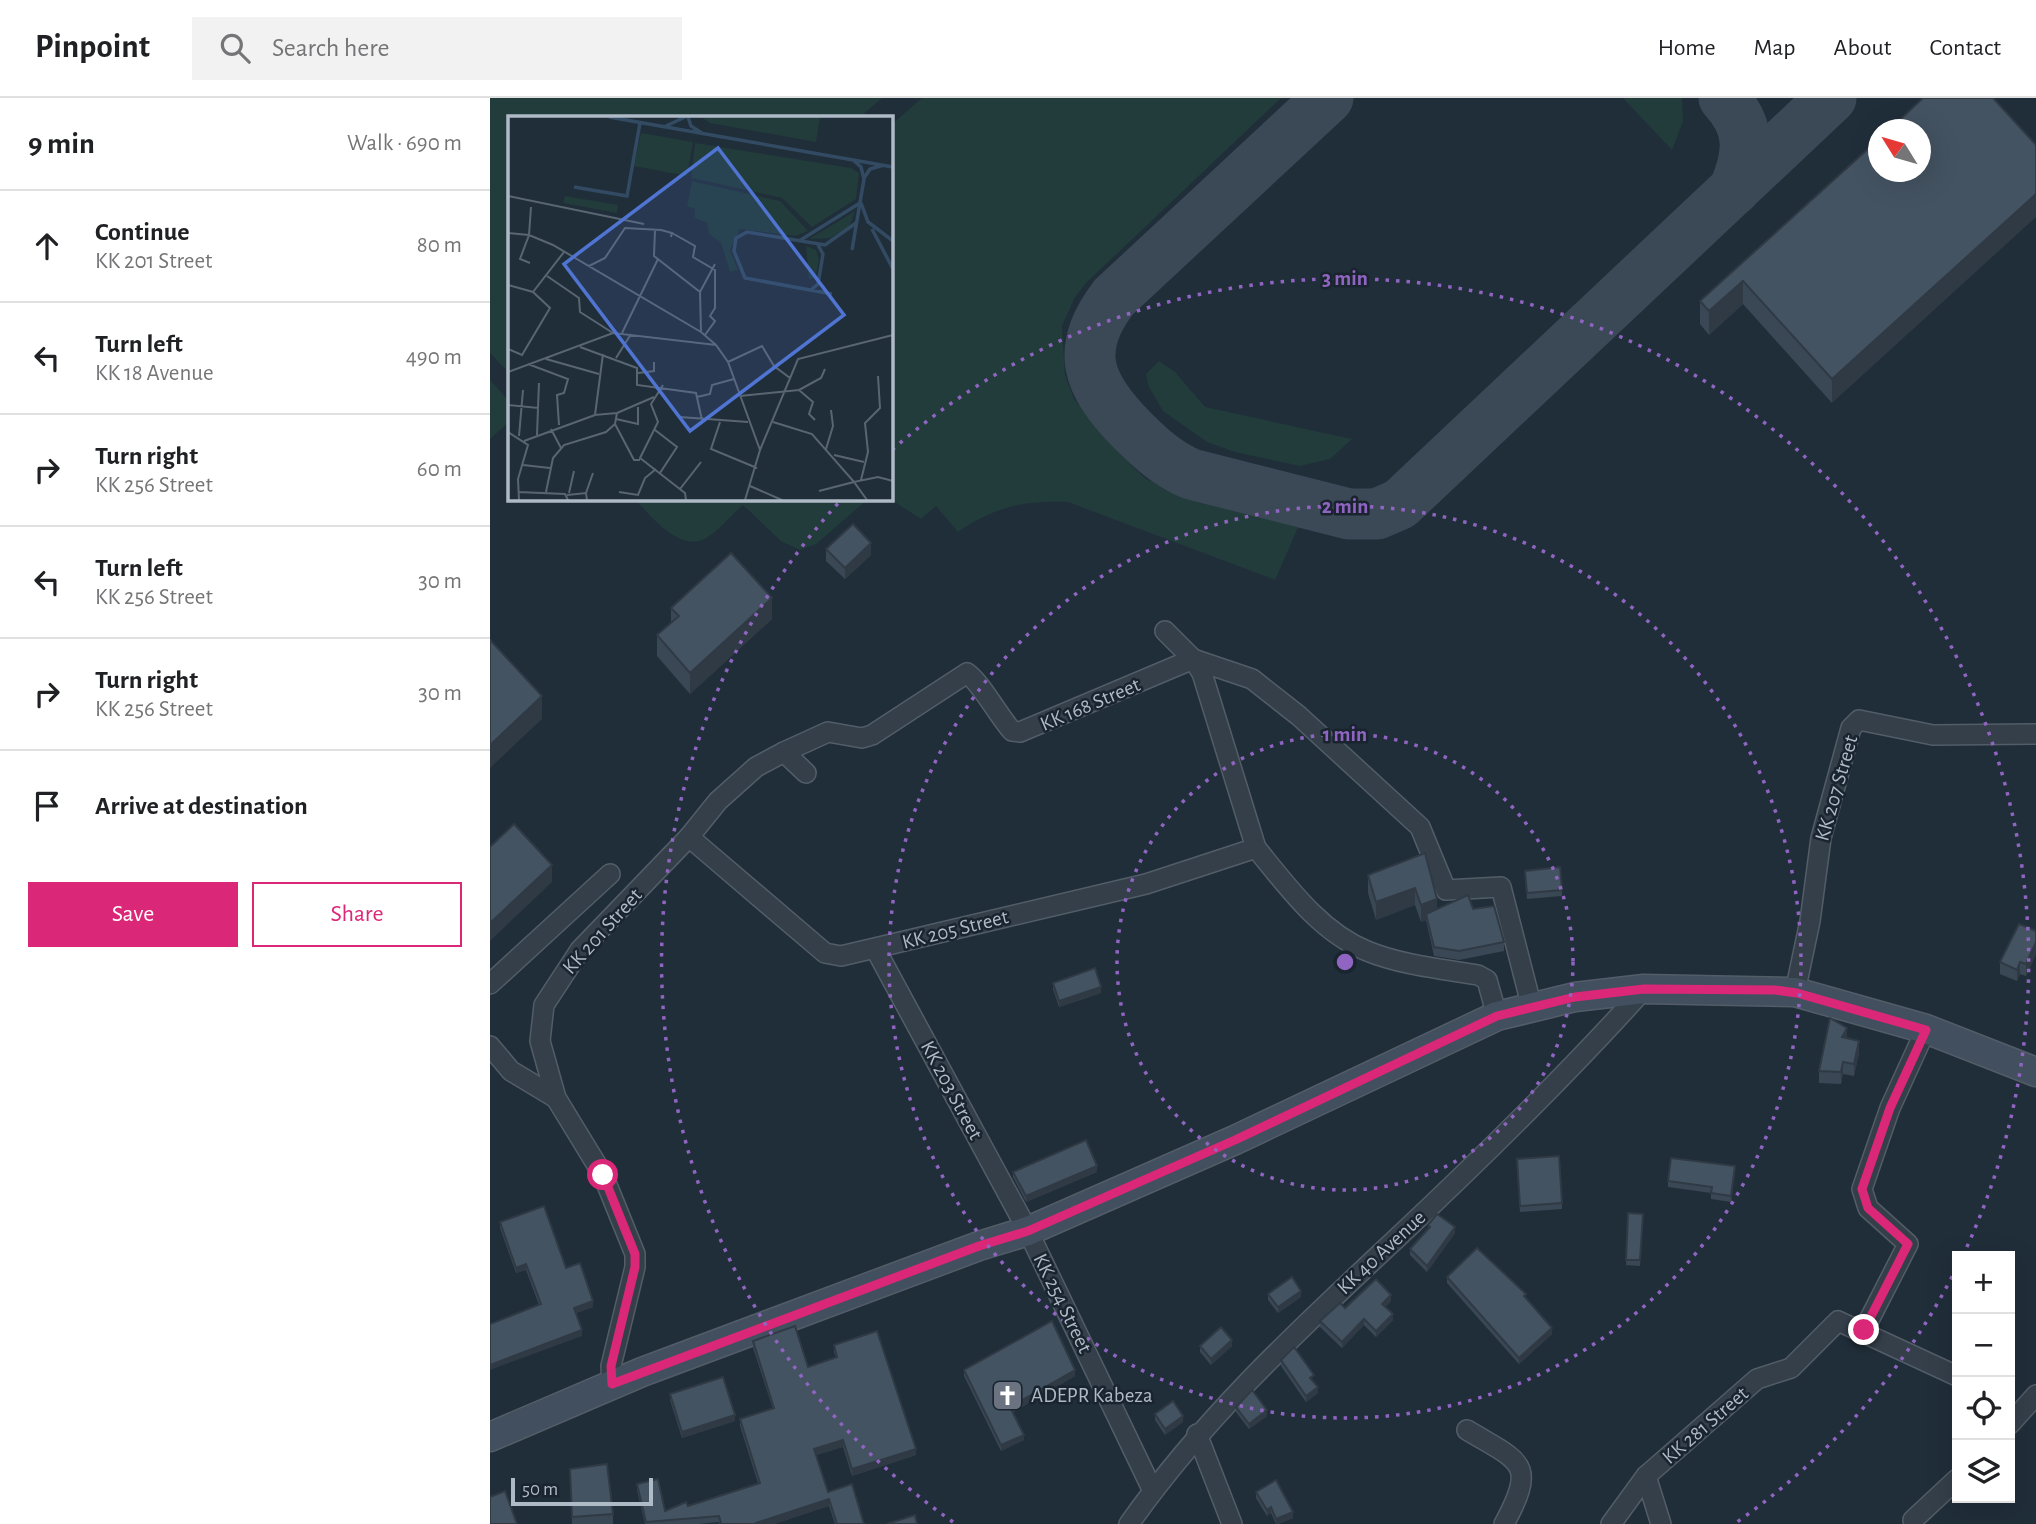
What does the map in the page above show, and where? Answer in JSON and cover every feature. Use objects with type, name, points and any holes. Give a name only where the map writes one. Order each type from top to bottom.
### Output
[{"type":"main road","points":[[490,1437],[612,1384],[979,1246],[1028,1231],[1235,1140],[1497,1016],[1575,997],[1644,989],[1795,992],[1926,1030],[2036,1072]]},
{"type":"street","points":[[1164,631],[1193,659],[1208,688],[1256,848],[1301,903],[1344,939],[1383,957],[1478,975],[1487,980],[1497,1016]]},
{"type":"street","points":[[1193,659],[1252,679],[1299,716],[1410,817],[1420,827],[1446,890],[1501,887],[1532,1008]]},
{"type":"street","name":"KK 168 Street","points":[[784,752],[828,732],[862,738],[873,735],[967,673],[977,680],[992,708],[1012,731],[1020,732],[1193,659]]},
{"type":"street","name":"KK 207 Street","points":[[1795,992],[1811,921],[1821,838],[1851,728],[1859,720],[1933,735],[2026,736],[2036,733]]},
{"type":"street","points":[[784,752],[806,773]]},
{"type":"street","name":"KK 201 Street","points":[[612,1384],[611,1366],[635,1267],[635,1254],[603,1175],[556,1098],[540,1041],[544,1004],[580,950],[689,837],[718,801],[756,767],[784,752]]},
{"type":"street","name":"KK 205 Street","points":[[689,837],[825,953],[841,956],[876,950],[1146,884],[1256,848]]},
{"type":"street","points":[[490,984],[610,874]]},
{"type":"street","name":"KK 203 Street","points":[[876,950],[1028,1231]]},
{"type":"street","name":"KK 40 Avenue","points":[[1129,1524],[1152,1489],[1197,1434],[1275,1351],[1399,1236],[1604,1034],[1644,989]]},
{"type":"street","points":[[1864,1330],[1908,1244],[1868,1208],[1862,1189],[1890,1108],[1926,1030]]},
{"type":"street","points":[[490,1046],[511,1071],[556,1098]]},
{"type":"street","name":"KK 254 Street","points":[[1028,1231],[1152,1489]]},
{"type":"street","name":"KK 281 Street","points":[[1611,1524],[1646,1476],[1757,1379],[1791,1368],[1838,1321],[1864,1330],[1952,1374]]},
{"type":"street","points":[[1467,1430],[1514,1458],[1523,1472],[1520,1494],[1504,1524]]},
{"type":"street","points":[[1197,1434],[1232,1524]]},
{"type":"street","points":[[1646,1476],[1661,1524]]},
{"type":"street","points":[[1913,1520],[1952,1484]]},
{"type":"green space","points":[[490,98],[882,98],[861,116],[508,116],[508,372],[490,353]]},
{"type":"green space","points":[[922,98],[1281,98],[1086,283],[1075,297],[1062,326],[1065,375],[1074,399],[1146,479],[1167,488],[1300,523],[1275,580],[1068,502],[1037,502],[1010,507],[984,516],[958,532],[936,506],[921,519],[892,500],[892,124]]},
{"type":"green space","points":[[1623,98],[1682,98],[1683,121],[1672,150]]},
{"type":"green space","points":[[1159,361],[1175,372],[1205,407],[1352,439],[1330,459],[1300,466],[1235,452],[1207,442],[1163,411],[1149,387],[1146,374]]},
{"type":"green space","points":[[490,380],[508,400],[508,423],[490,439]]},
{"type":"green space","points":[[636,500],[867,500],[816,544],[800,550],[781,541],[743,505],[716,531],[696,542],[676,537]]},
{"type":"building","points":[[1923,98],[1993,98],[2036,145],[2036,194],[1832,379],[1743,281],[1709,311],[1700,301],[1868,149],[1868,182],[1931,182],[1931,119],[1901,119]]},
{"type":"building","points":[[853,524],[871,543],[845,568],[826,549]]},
{"type":"building","points":[[731,553],[772,598],[690,673],[657,635],[679,616],[671,608]]},
{"type":"building","points":[[490,640],[542,696],[490,745]]},
{"type":"building","points":[[514,824],[552,865],[490,923],[490,847]]},
{"type":"building","points":[[1425,853],[1437,899],[1421,905],[1415,888],[1376,902],[1368,875]]},
{"type":"building","points":[[1560,867],[1562,890],[1527,893],[1525,871]]},
{"type":"building","points":[[1468,895],[1473,909],[1494,906],[1504,942],[1459,951],[1434,947],[1426,914]]},
{"type":"building","points":[[2019,924],[2036,931],[2036,942],[2026,964],[2020,962],[2017,970],[2000,962]]},
{"type":"building","points":[[1095,968],[1101,987],[1059,1001],[1053,983]]},
{"type":"building","points":[[1830,1018],[1847,1028],[1842,1037],[1859,1041],[1854,1064],[1843,1062],[1841,1072],[1819,1071]]},
{"type":"building","points":[[1086,1140],[1097,1166],[1026,1196],[1013,1172]]},
{"type":"building","points":[[1559,1156],[1562,1203],[1520,1206],[1517,1159]]},
{"type":"building","points":[[1671,1158],[1735,1166],[1731,1196],[1711,1193],[1712,1187],[1668,1181]]},
{"type":"building","points":[[544,1206],[566,1268],[580,1263],[593,1301],[574,1308],[582,1330],[490,1365],[490,1324],[541,1304],[526,1264],[516,1268],[500,1222]]},
{"type":"building","points":[[1628,1213],[1643,1214],[1640,1260],[1626,1260]]},
{"type":"building","points":[[1437,1214],[1455,1227],[1427,1266],[1410,1249],[1430,1227],[1428,1225]]},
{"type":"building","points":[[1477,1248],[1526,1294],[1524,1296],[1552,1328],[1519,1358],[1447,1277]]},
{"type":"building","points":[[1292,1277],[1301,1291],[1278,1307],[1268,1294]]},
{"type":"building","points":[[1376,1279],[1391,1295],[1382,1304],[1393,1314],[1376,1331],[1364,1319],[1342,1342],[1320,1321],[1340,1303],[1345,1308]]},
{"type":"building","name":"ADEPR Kabeza","points":[[1052,1321],[1075,1370],[1010,1407],[1024,1435],[1001,1445],[964,1370]]},
{"type":"building","points":[[795,1326],[808,1367],[837,1357],[834,1345],[877,1331],[916,1449],[852,1469],[843,1440],[814,1449],[828,1492],[852,1484],[864,1524],[837,1524],[829,1499],[756,1524],[718,1524],[721,1523],[719,1516],[646,1522],[637,1484],[658,1479],[665,1511],[686,1502],[688,1506],[760,1483],[740,1419],[774,1408],[753,1341]]},
{"type":"building","points":[[1221,1327],[1232,1340],[1211,1359],[1200,1346]]},
{"type":"building","points":[[1294,1347],[1314,1375],[1310,1378],[1318,1387],[1306,1396],[1281,1360]]},
{"type":"building","points":[[723,1377],[735,1415],[682,1432],[670,1394]]},
{"type":"building","points":[[1252,1390],[1267,1410],[1249,1424],[1236,1407]]},
{"type":"building","points":[[1173,1401],[1183,1416],[1165,1429],[1155,1414]]},
{"type":"building","points":[[607,1464],[613,1514],[572,1517],[570,1469]]},
{"type":"building","points":[[1276,1480],[1293,1512],[1276,1519],[1271,1507],[1267,1510],[1256,1492]]},
{"type":"building","points":[[505,1491],[517,1524],[490,1524],[490,1497]]},
{"type":"building","points":[[915,1515],[917,1524],[887,1524]]},
{"type":"taxiway","points":[[1328,98],[1114,297],[1101,316],[1090,350],[1091,366],[1104,397],[1138,436],[1174,465],[1191,474],[1349,514],[1377,514],[1400,504],[1831,98]]},
{"type":"taxiway","points":[[1724,98],[1739,120],[1745,142],[1743,165],[1734,190]]},
{"type":"place","name":"ADEPR Kabeza","points":[[1008,1395]]},
{"type":"route","points":[[603,1175],[635,1254],[635,1267],[611,1366],[612,1384],[979,1246],[1028,1231],[1235,1140],[1497,1016],[1575,997],[1644,989],[1795,992],[1926,1030],[1890,1108],[1862,1189],[1868,1208],[1908,1244],[1908,1249],[1864,1330]]}]
